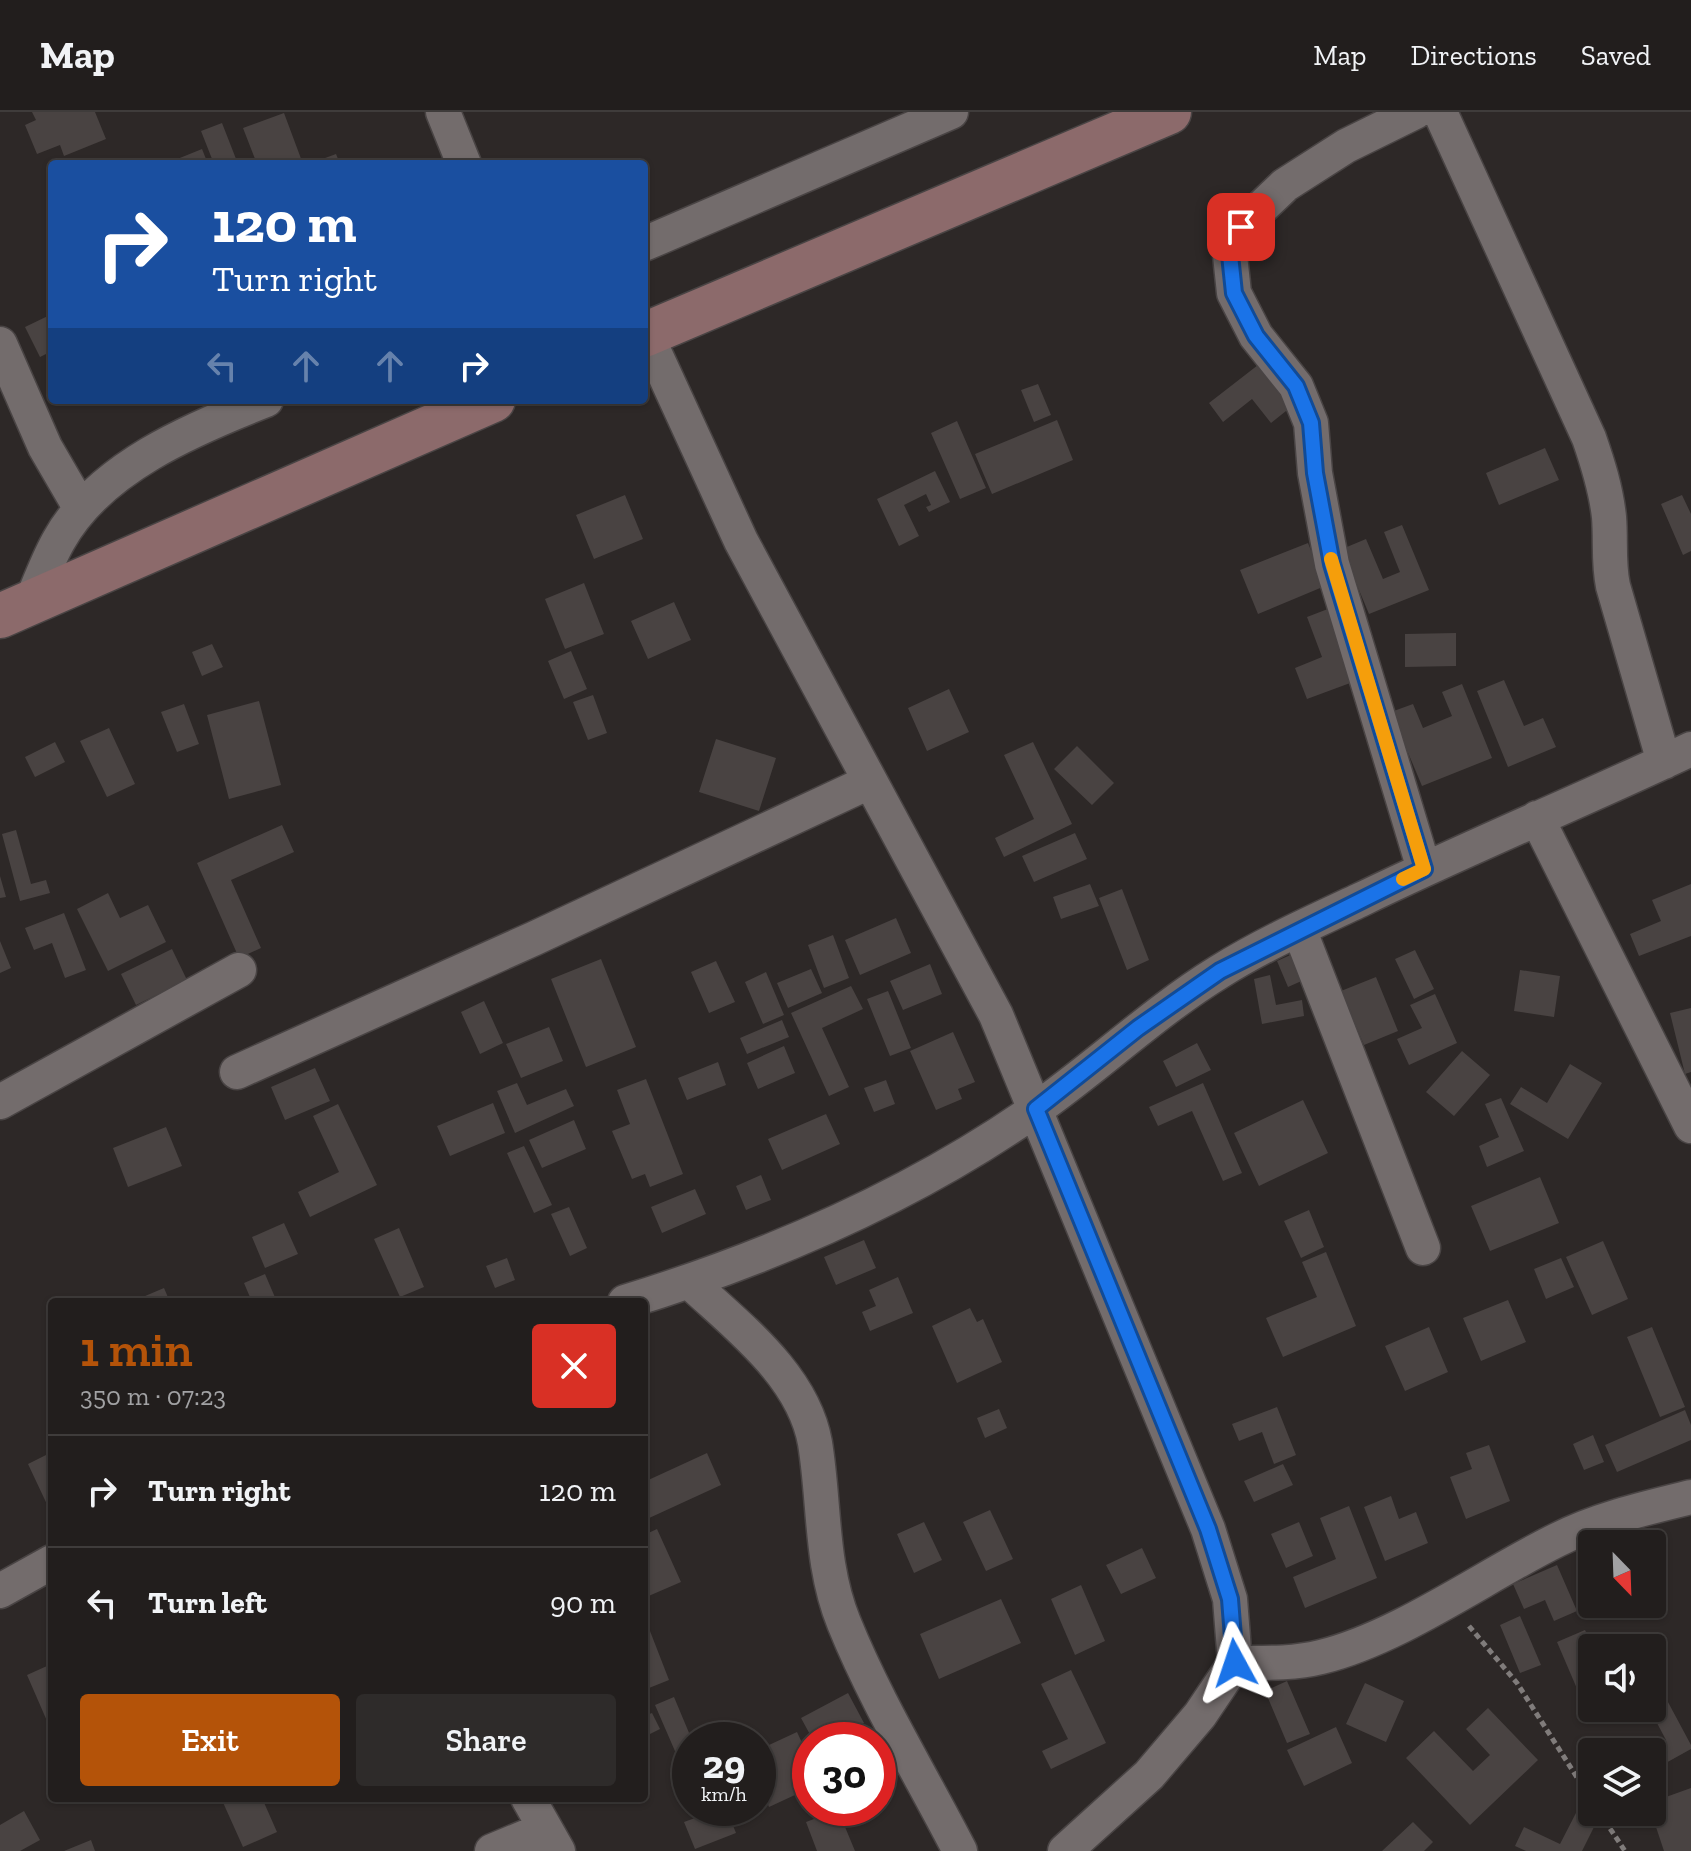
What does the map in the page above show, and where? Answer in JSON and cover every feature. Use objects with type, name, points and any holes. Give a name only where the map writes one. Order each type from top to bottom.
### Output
[{"type":"street","points":[[443,112],[462,160]]},
{"type":"street","points":[[648,242],[951,112]]},
{"type":"street","points":[[648,334],[1169,112]]},
{"type":"street","points":[[1415,112],[1346,146],[1285,185],[1241,227],[1230,255],[1234,293],[1256,336],[1296,386],[1311,423],[1315,473],[1332,564],[1424,869]]},
{"type":"street","points":[[638,1298],[690,1282],[869,1206],[951,1163],[1036,1109],[1173,1003],[1220,971],[1424,869],[1677,756],[1613,586],[1608,558],[1609,521],[1604,481],[1589,438],[1440,112]]},
{"type":"street","points":[[648,341],[741,541],[996,1015],[1208,1529],[1230,1599],[1235,1663],[1200,1715],[1149,1775],[1065,1851]]},
{"type":"street","points":[[0,344],[45,447],[81,509]]},
{"type":"street","points":[[16,609],[81,509],[148,455],[257,404]]},
{"type":"street","points":[[16,609],[484,404]]},
{"type":"street","points":[[237,1072],[533,939],[869,782]]},
{"type":"street","points":[[1537,818],[1691,1126]]},
{"type":"street","points":[[1299,929],[1423,1248]]},
{"type":"street","points":[[0,1102],[239,970]]},
{"type":"street","points":[[690,1282],[779,1370],[800,1401],[815,1441],[829,1580],[844,1623],[902,1746],[960,1851]]},
{"type":"street","points":[[1235,1663],[1282,1663],[1322,1657],[1363,1642],[1560,1538],[1623,1515],[1691,1497]]},
{"type":"street","points":[[0,1591],[48,1564]]},
{"type":"street","points":[[492,1851],[551,1840],[530,1802]]},
{"type":"path","points":[[1443,1602],[1472,1629],[1517,1683],[1578,1779]]},
{"type":"path","points":[[1608,1826],[1625,1851]]},
{"type":"building","points":[[32,112],[95,112],[106,139],[64,156],[60,145],[37,154],[25,125],[36,120]]},
{"type":"building","points":[[284,113],[302,160],[255,160],[243,128]]},
{"type":"building","points":[[222,123],[236,160],[212,160],[201,131]]},
{"type":"building","points":[[202,149],[206,160],[175,160]]},
{"type":"building","points":[[336,154],[338,160],[320,160]]},
{"type":"building","points":[[48,316],[48,353],[40,357],[25,327]]},
{"type":"building","points":[[1258,365],[1291,407],[1271,423],[1252,399],[1223,422],[1209,403]]},
{"type":"building","points":[[1038,384],[1051,415],[1034,422],[1021,390]]},
{"type":"building","points":[[1057,420],[1073,460],[992,494],[975,454]]},
{"type":"building","points":[[957,421],[986,488],[960,499],[931,433]]},
{"type":"building","points":[[1545,448],[1559,480],[1499,505],[1486,473]]},
{"type":"building","points":[[935,471],[950,502],[929,512],[926,507],[931,505],[926,494],[904,505],[919,536],[899,546],[877,499]]},
{"type":"building","points":[[625,495],[643,539],[594,559],[576,515]]},
{"type":"building","points":[[1682,495],[1691,514],[1691,551],[1683,555],[1661,504]]},
{"type":"building","points":[[1402,525],[1429,590],[1369,614],[1342,549],[1366,539],[1383,579],[1400,572],[1384,532]]},
{"type":"building","points":[[1308,543],[1325,586],[1258,614],[1240,570]]},
{"type":"building","points":[[584,583],[604,634],[565,649],[545,599]]},
{"type":"building","points":[[674,602],[691,640],[648,659],[631,621]]},
{"type":"building","points":[[1333,607],[1361,679],[1307,699],[1295,668],[1322,657],[1307,617]]},
{"type":"building","points":[[1456,633],[1456,666],[1405,667],[1405,634]]},
{"type":"building","points":[[212,644],[223,667],[202,676],[192,652]]},
{"type":"building","points":[[571,651],[587,689],[564,699],[548,661]]},
{"type":"building","points":[[1504,680],[1524,726],[1543,718],[1556,747],[1508,767],[1477,691]]},
{"type":"building","points":[[1462,684],[1492,758],[1422,786],[1391,712],[1413,704],[1423,728],[1452,716],[1442,692]]},
{"type":"building","points":[[949,689],[969,732],[927,751],[908,708]]},
{"type":"building","points":[[593,695],[607,733],[588,740],[573,702]]},
{"type":"building","points":[[259,701],[281,785],[229,799],[207,715]]},
{"type":"building","points":[[184,704],[199,744],[177,752],[161,712]]},
{"type":"building","points":[[109,728],[135,784],[107,797],[80,741]]},
{"type":"building","points":[[716,739],[776,758],[759,811],[699,792]]},
{"type":"building","points":[[55,742],[65,762],[35,777],[25,757]]},
{"type":"building","points":[[1033,742],[1072,824],[1004,857],[995,838],[1034,819],[1004,755]]},
{"type":"building","points":[[1077,746],[1114,783],[1092,805],[1054,769]]},
{"type":"building","points":[[282,825],[294,852],[231,880],[261,948],[239,958],[197,863]]},
{"type":"building","points":[[16,830],[31,884],[46,880],[50,893],[20,901],[2,834]]},
{"type":"building","points":[[1075,833],[1087,859],[1034,882],[1022,856]]},
{"type":"building","points":[[0,876],[6,897],[0,898]]},
{"type":"building","points":[[1090,884],[1099,906],[1061,919],[1053,897]]},
{"type":"building","points":[[1691,884],[1691,936],[1639,956],[1630,934],[1661,921],[1652,900]]},
{"type":"building","points":[[1122,889],[1149,960],[1127,970],[1099,898]]},
{"type":"building","points":[[108,893],[120,918],[148,905],[166,942],[108,971],[77,909]]},
{"type":"building","points":[[64,913],[86,970],[65,978],[52,943],[34,950],[25,928]]},
{"type":"building","points":[[896,918],[911,953],[860,975],[845,940]]},
{"type":"building","points":[[833,935],[849,978],[824,988],[808,945]]},
{"type":"building","points":[[0,941],[11,968],[0,973]]},
{"type":"building","points":[[172,949],[187,980],[136,1005],[121,974]]},
{"type":"building","points":[[1415,950],[1434,989],[1414,999],[1395,959]]},
{"type":"building","points":[[1295,953],[1306,979],[1288,987],[1277,961]]},
{"type":"building","points":[[601,959],[636,1047],[586,1067],[551,979]]},
{"type":"building","points":[[716,961],[735,1002],[709,1013],[691,972]]},
{"type":"building","points":[[930,964],[942,994],[903,1010],[890,981]]},
{"type":"building","points":[[811,969],[822,993],[788,1008],[777,983]]},
{"type":"building","points":[[1520,970],[1560,976],[1554,1017],[1514,1011]]},
{"type":"building","points":[[766,972],[784,1015],[763,1024],[745,982]]},
{"type":"building","points":[[1270,975],[1276,1005],[1302,1000],[1304,1016],[1262,1024],[1254,979]]},
{"type":"building","points":[[1376,977],[1398,1031],[1364,1045],[1341,991]]},
{"type":"building","points":[[851,986],[863,1009],[822,1028],[849,1087],[829,1096],[791,1013]]},
{"type":"building","points":[[888,991],[911,1048],[890,1056],[867,999]]},
{"type":"building","points":[[1435,994],[1457,1043],[1409,1065],[1397,1039],[1422,1028],[1410,1005]]},
{"type":"building","points":[[484,1001],[503,1043],[480,1054],[461,1012]]},
{"type":"building","points":[[1691,1008],[1691,1072],[1685,1074],[1670,1013]]},
{"type":"building","points":[[782,1020],[789,1037],[747,1054],[740,1038]]},
{"type":"building","points":[[549,1027],[563,1061],[521,1078],[506,1044]]},
{"type":"building","points":[[953,1032],[975,1082],[958,1089],[962,1099],[936,1110],[910,1051]]},
{"type":"building","points":[[1197,1043],[1211,1070],[1176,1087],[1163,1061]]},
{"type":"building","points":[[784,1046],[795,1073],[758,1089],[747,1063]]},
{"type":"building","points":[[1462,1051],[1490,1075],[1454,1116],[1426,1092]]},
{"type":"building","points":[[718,1062],[726,1085],[687,1100],[678,1078]]},
{"type":"building","points":[[1570,1064],[1602,1083],[1568,1139],[1510,1104],[1521,1087],[1547,1103]]},
{"type":"building","points":[[315,1068],[330,1101],[285,1120],[271,1087]]},
{"type":"building","points":[[646,1079],[683,1174],[650,1187],[645,1174],[632,1179],[612,1131],[630,1124],[617,1090]]},
{"type":"building","points":[[886,1080],[895,1104],[874,1112],[864,1088]]},
{"type":"building","points":[[517,1083],[527,1105],[566,1089],[574,1106],[515,1133],[497,1091]]},
{"type":"building","points":[[1203,1083],[1242,1173],[1223,1181],[1192,1111],[1158,1126],[1149,1107]]},
{"type":"building","points":[[1501,1098],[1524,1151],[1487,1167],[1479,1146],[1499,1137],[1485,1104]]},
{"type":"building","points":[[1303,1100],[1328,1153],[1259,1186],[1234,1133]]},
{"type":"building","points":[[493,1103],[505,1133],[450,1156],[437,1126]]},
{"type":"building","points":[[338,1104],[377,1185],[310,1217],[298,1192],[339,1172],[313,1116]]},
{"type":"building","points":[[826,1114],[840,1144],[782,1170],[768,1139]]},
{"type":"building","points":[[574,1120],[586,1149],[542,1168],[529,1140]]},
{"type":"building","points":[[166,1127],[182,1166],[128,1187],[113,1148]]},
{"type":"building","points":[[524,1146],[552,1205],[534,1213],[507,1153]]},
{"type":"building","points":[[761,1175],[771,1200],[746,1210],[736,1186]]},
{"type":"building","points":[[1540,1177],[1559,1223],[1490,1251],[1471,1206]]},
{"type":"building","points":[[695,1189],[706,1214],[662,1233],[651,1207]]},
{"type":"building","points":[[569,1207],[587,1248],[570,1256],[551,1214]]},
{"type":"building","points":[[1309,1210],[1324,1247],[1301,1258],[1284,1221]]},
{"type":"building","points":[[284,1223],[298,1254],[265,1268],[252,1237]]},
{"type":"building","points":[[399,1228],[424,1287],[400,1297],[374,1239]]},
{"type":"building","points":[[864,1240],[876,1268],[836,1285],[824,1257]]},
{"type":"building","points":[[1603,1241],[1628,1299],[1592,1315],[1566,1257]]},
{"type":"building","points":[[1326,1252],[1356,1326],[1283,1357],[1266,1318],[1317,1297],[1302,1262]]},
{"type":"building","points":[[507,1258],[515,1280],[495,1288],[486,1266]]},
{"type":"building","points":[[1561,1258],[1574,1287],[1546,1299],[1534,1269]]},
{"type":"building","points":[[265,1274],[275,1298],[250,1298],[244,1283]]},
{"type":"building","points":[[898,1277],[913,1313],[870,1331],[862,1312],[876,1306],[869,1290]]},
{"type":"building","points":[[164,1288],[168,1298],[140,1298]]},
{"type":"building","points":[[1508,1300],[1526,1342],[1481,1361],[1463,1318]]},
{"type":"building","points":[[970,1308],[977,1322],[983,1319],[1002,1362],[957,1383],[932,1326]]},
{"type":"building","points":[[1429,1327],[1448,1372],[1405,1391],[1385,1346]]},
{"type":"building","points":[[1652,1327],[1685,1407],[1660,1417],[1627,1337]]},
{"type":"building","points":[[1277,1407],[1296,1455],[1274,1464],[1262,1432],[1239,1441],[1232,1424]]},
{"type":"building","points":[[999,1409],[1007,1428],[985,1438],[977,1418]]},
{"type":"building","points":[[1685,1410],[1691,1425],[1691,1440],[1617,1472],[1605,1445]]},
{"type":"building","points":[[1593,1435],[1604,1462],[1584,1470],[1573,1444]]},
{"type":"building","points":[[1489,1445],[1510,1501],[1466,1519],[1450,1477],[1472,1469],[1466,1453]]},
{"type":"building","points":[[707,1453],[721,1485],[648,1519],[648,1480]]},
{"type":"building","points":[[48,1454],[48,1506],[28,1464]]},
{"type":"building","points":[[1283,1464],[1293,1485],[1254,1502],[1244,1481]]},
{"type":"building","points":[[1391,1496],[1399,1519],[1416,1512],[1428,1543],[1385,1561],[1364,1507]]},
{"type":"building","points":[[1349,1506],[1377,1578],[1305,1608],[1293,1577],[1336,1559],[1320,1518]]},
{"type":"building","points":[[990,1510],[1013,1559],[986,1571],[963,1522]]},
{"type":"building","points":[[924,1522],[942,1560],[914,1573],[897,1534]]},
{"type":"building","points":[[1299,1522],[1313,1556],[1286,1568],[1271,1534]]},
{"type":"building","points":[[657,1529],[681,1582],[648,1596],[648,1533]]},
{"type":"building","points":[[1142,1548],[1156,1578],[1121,1594],[1106,1565]]},
{"type":"building","points":[[1557,1565],[1577,1611],[1554,1621],[1545,1600],[1524,1609],[1513,1584]]},
{"type":"building","points":[[1081,1585],[1105,1641],[1075,1655],[1051,1599]]},
{"type":"building","points":[[1001,1599],[1021,1643],[939,1679],[920,1634]]},
{"type":"building","points":[[1520,1616],[1541,1665],[1520,1673],[1500,1625]]},
{"type":"building","points":[[1585,1630],[1587,1634],[1578,1634],[1578,1691],[1557,1642]]},
{"type":"building","points":[[648,1632],[669,1680],[649,1688],[648,1685]]},
{"type":"building","points":[[47,1666],[48,1668],[47,1721],[27,1675]]},
{"type":"building","points":[[1071,1670],[1106,1743],[1051,1769],[1042,1751],[1068,1739],[1041,1684]]},
{"type":"building","points":[[1287,1681],[1310,1734],[1287,1743],[1265,1691]]},
{"type":"building","points":[[1365,1683],[1404,1701],[1386,1742],[1346,1724]]},
{"type":"building","points":[[848,1693],[863,1722],[803,1722],[801,1718]]},
{"type":"building","points":[[674,1697],[684,1722],[672,1722],[672,1744],[655,1705]]},
{"type":"building","points":[[1666,1698],[1691,1749],[1666,1763],[1665,1738],[1656,1722],[1666,1722]]},
{"type":"building","points":[[1488,1708],[1538,1760],[1470,1825],[1406,1758],[1434,1731],[1473,1771],[1490,1755],[1466,1729]]},
{"type":"building","points":[[652,1713],[660,1729],[648,1735],[648,1714]]},
{"type":"building","points":[[1336,1727],[1352,1763],[1304,1786],[1287,1750]]},
{"type":"building","points":[[792,1734],[792,1796],[776,1804],[776,1742]]},
{"type":"building","points":[[1691,1788],[1691,1851],[1664,1851],[1656,1826],[1666,1826],[1666,1797]]},
{"type":"building","points":[[223,1802],[264,1802],[277,1832],[243,1847]]},
{"type":"building","points":[[24,1811],[40,1840],[20,1851],[0,1851],[0,1825]]},
{"type":"building","points":[[1577,1811],[1578,1826],[1594,1826],[1582,1851],[1526,1851],[1515,1846],[1524,1827],[1560,1844]]},
{"type":"building","points":[[1413,1822],[1433,1842],[1424,1851],[1382,1851]]},
{"type":"building","points":[[686,1826],[733,1826],[736,1833],[695,1849]]},
{"type":"building","points":[[808,1826],[845,1826],[855,1851],[817,1851]]},
{"type":"building","points":[[91,1840],[95,1851],[64,1851]]},
{"type":"slow traffic","points":[[1331,559],[1424,869],[1403,879]]},
{"type":"route","points":[[1235,1663],[1230,1599],[1208,1529],[1036,1109],[1138,1028],[1220,971],[1424,869],[1332,564],[1315,473],[1311,423],[1296,386],[1256,336],[1234,293],[1230,255],[1241,227]]}]
